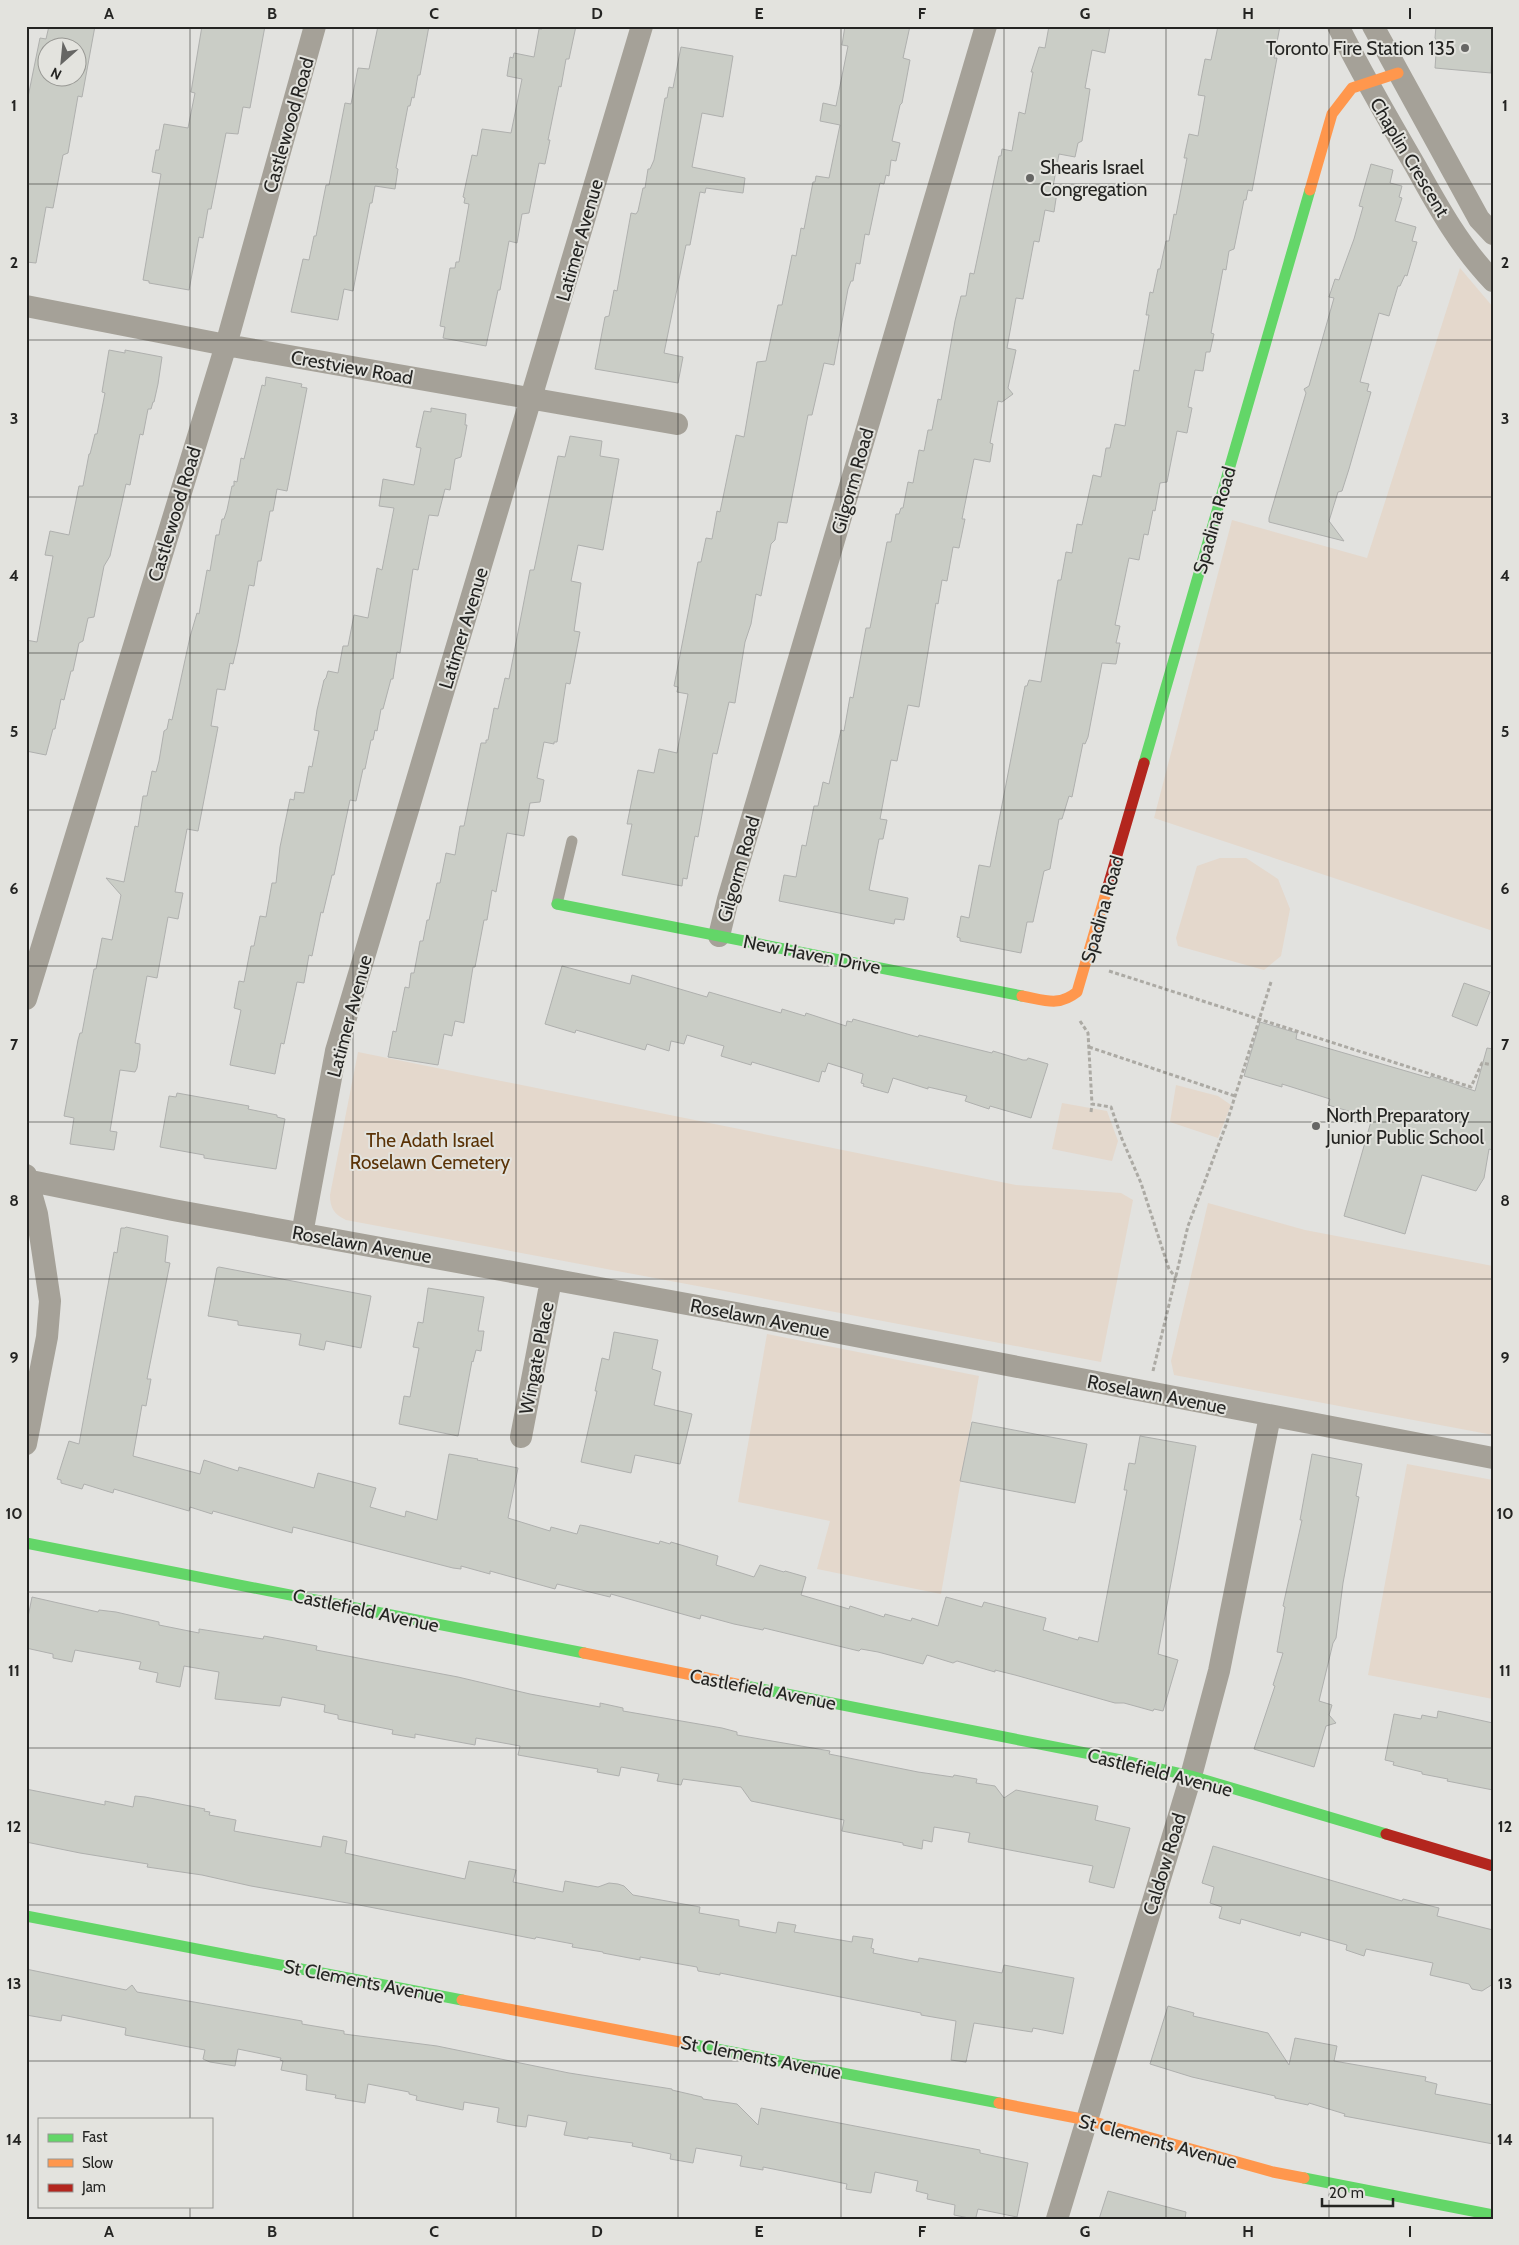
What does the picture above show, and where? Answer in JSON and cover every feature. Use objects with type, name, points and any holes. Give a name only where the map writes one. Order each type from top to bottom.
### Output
[{"type":"street","name":"Castlewood Road","points":[[26,999],[226,344],[315,26]]},
{"type":"street","name":"Latimer Avenue","points":[[302,1234],[336,1051],[642,26]]},
{"type":"street","name":"Gilgorm Road","points":[[719,936],[728,899],[986,26]]},
{"type":"street","name":"Chaplin Crescent","points":[[1338,26],[1367,84],[1440,210],[1481,269],[1493,282]]},
{"type":"street","name":"Chaplin Crescent","points":[[1374,26],[1479,219],[1493,234]]},
{"type":"street","name":"Spadina Road","points":[[1067,1000],[1077,992],[1085,966],[1332,114],[1347,92],[1352,88],[1398,73]]},
{"type":"street","name":"Crestview Road","points":[[26,306],[226,344],[677,424]]},
{"type":"street","name":"New Haven Drive","points":[[557,904],[1009,994],[1054,1002],[1067,1000]]},
{"type":"street","name":"Roselawn Avenue","points":[[27,1178],[302,1234],[450,1259],[551,1280],[755,1316],[1493,1458]]},
{"type":"street","points":[[26,1444],[46,1337],[50,1301],[37,1214],[27,1178]]},
{"type":"street","name":"Wingate Place","points":[[521,1437],[551,1280]]},
{"type":"street","name":"Caldow Road","points":[[1058,2219],[1191,1776],[1219,1671],[1270,1416]]},
{"type":"street","name":"Castlefield Avenue","points":[[26,1543],[102,1556],[409,1620],[1126,1761],[1191,1776],[1493,1866]]},
{"type":"street","name":"St Clements Avenue","points":[[26,1916],[1087,2120],[1274,2172],[1493,2215]]},
{"type":"lane","points":[[557,904],[572,841]]},
{"type":"path","points":[[1108,970],[1471,1087],[1482,1063],[1493,1065]]},
{"type":"path","points":[[1152,1374],[1188,1226],[1236,1096],[1271,982]]},
{"type":"path","points":[[1078,1019],[1088,1033],[1091,1112]]},
{"type":"path","points":[[1089,1047],[1236,1096]]},
{"type":"path","points":[[1092,1104],[1111,1107],[1141,1184],[1169,1269],[1176,1279]]},
{"type":"green space","points":[[1460,268],[1493,307],[1493,931],[1154,818],[1232,520],[1367,558]]},
{"type":"green space","points":[[1220,858],[1246,858],[1278,879],[1290,909],[1281,956],[1264,970],[1178,946],[1176,938],[1197,866]]},
{"type":"green space","name":"The Adath Israel Roselawn Cemetery","points":[[358,1052],[1016,1185],[1121,1193],[1133,1200],[1101,1362],[346,1220],[333,1210],[330,1195]]},
{"type":"green space","points":[[1176,1085],[1218,1096],[1231,1105],[1218,1138],[1170,1122]]},
{"type":"green space","points":[[1062,1103],[1107,1111],[1118,1141],[1112,1161],[1052,1149]]},
{"type":"green space","points":[[1208,1203],[1305,1230],[1493,1266],[1493,1435],[1174,1375],[1171,1361]]},
{"type":"green space","points":[[767,1334],[979,1376],[941,1594],[817,1569],[830,1521],[738,1502]]},
{"type":"green space","points":[[1407,1464],[1493,1480],[1493,1699],[1368,1675]]},
{"type":"building","points":[[49,26],[95,26],[88,64],[88,38],[46,38]]},
{"type":"building","points":[[202,26],[265,26],[250,108],[243,107],[238,134],[226,133],[211,209],[208,209],[203,238],[199,237],[189,290],[149,283],[149,281],[143,280],[161,174],[152,172],[156,150],[159,150],[164,124],[188,128],[195,93],[191,92]]},
{"type":"building","points":[[378,26],[429,26],[414,98],[412,97],[410,106],[408,106],[396,168],[398,169],[395,189],[375,186],[353,291],[344,289],[338,320],[291,312],[303,259],[309,260],[314,236],[316,236],[326,185],[329,185],[345,103],[351,104],[358,68],[369,69]]},
{"type":"building","points":[[542,26],[576,26],[569,59],[566,59],[561,87],[559,86],[545,164],[539,163],[529,213],[522,214],[517,243],[509,241],[500,290],[498,290],[486,346],[443,338],[445,327],[440,326],[450,268],[455,268],[456,262],[459,262],[469,204],[464,203],[465,198],[463,197],[472,155],[477,156],[482,129],[511,133],[522,79],[507,76],[510,57],[513,58],[514,53],[534,57],[539,29],[542,29]]},
{"type":"building","points":[[845,26],[910,26],[903,58],[910,60],[902,103],[892,141],[900,143],[896,161],[891,160],[889,176],[886,175],[884,184],[880,183],[869,235],[865,234],[860,264],[856,263],[853,281],[851,281],[848,289],[834,365],[824,363],[812,415],[808,415],[787,523],[778,522],[775,540],[771,544],[761,596],[756,594],[751,624],[745,642],[735,703],[729,702],[717,754],[713,753],[698,837],[695,836],[687,879],[683,878],[682,886],[622,875],[632,824],[627,824],[638,770],[654,773],[659,749],[677,753],[688,694],[677,692],[678,687],[674,686],[698,562],[701,562],[706,538],[712,539],[717,511],[720,512],[736,435],[744,437],[757,362],[766,361],[778,305],[782,305],[792,255],[796,256],[801,228],[804,229],[813,182],[815,182],[816,176],[829,178],[840,125],[820,121],[823,103],[836,106],[848,46],[842,45]]},
{"type":"building","points":[[1049,26],[1110,26],[1105,53],[1092,50],[1085,88],[1090,89],[1082,141],[1078,143],[1075,157],[1059,154],[1052,192],[1057,192],[1054,212],[1045,210],[1039,242],[1034,241],[1023,299],[1016,298],[1007,348],[1016,350],[1008,388],[1013,394],[1002,402],[998,401],[990,443],[993,444],[990,462],[974,459],[962,519],[965,519],[959,548],[953,547],[947,581],[942,580],[938,604],[936,603],[919,707],[908,705],[897,761],[891,760],[880,819],[887,820],[883,839],[879,839],[869,890],[908,898],[904,920],[895,919],[894,924],[779,901],[784,875],[796,877],[802,845],[806,846],[814,806],[818,806],[823,782],[829,784],[841,730],[844,731],[850,697],[853,698],[866,628],[870,628],[887,542],[891,542],[896,514],[899,514],[901,508],[903,508],[908,482],[913,483],[919,450],[924,451],[928,430],[932,430],[938,399],[941,400],[955,321],[961,296],[966,296],[970,273],[974,274],[999,156],[1001,156],[1002,149],[1012,151],[1019,112],[1025,114],[1033,72],[1031,72],[1039,47],[1045,48]]},
{"type":"building","points":[[1218,26],[1280,26],[1274,58],[1277,58],[1252,191],[1248,190],[1246,200],[1244,200],[1234,249],[1229,251],[1226,270],[1223,269],[1211,333],[1214,334],[1210,352],[1206,352],[1203,371],[1195,370],[1188,407],[1192,408],[1187,433],[1177,431],[1167,482],[1160,483],[1155,511],[1153,510],[1148,535],[1144,534],[1139,560],[1129,558],[1115,625],[1120,626],[1116,643],[1120,643],[1116,664],[1102,663],[1088,737],[1085,744],[1083,743],[1072,797],[1069,796],[1062,819],[1059,819],[1050,869],[1044,871],[1033,922],[1027,922],[1021,953],[960,941],[960,938],[957,937],[961,916],[969,918],[979,865],[990,867],[1025,686],[1027,686],[1029,680],[1041,682],[1058,580],[1061,580],[1066,552],[1072,553],[1077,524],[1082,525],[1093,475],[1101,477],[1106,448],[1110,448],[1115,424],[1125,426],[1134,370],[1139,371],[1149,315],[1146,315],[1150,292],[1153,293],[1166,241],[1169,241],[1174,214],[1176,215],[1187,158],[1184,158],[1189,134],[1198,136],[1205,96],[1198,95],[1205,59],[1211,60]]},
{"type":"building","name":"Toronto Fire Station 135","points":[[1436,26],[1493,26],[1491,73],[1435,68]]},
{"type":"building","points":[[681,47],[733,56],[723,117],[702,113],[692,167],[745,178],[743,193],[706,188],[705,193],[700,192],[690,245],[686,245],[664,353],[683,357],[678,383],[595,369],[605,317],[609,316],[614,290],[617,291],[631,213],[636,214],[638,211],[648,169],[650,169],[654,160],[665,98],[667,98],[669,87],[673,88]]},
{"type":"building","points":[[38,48],[38,88],[84,88],[82,97],[78,96],[68,153],[63,155],[53,208],[46,207],[36,263],[26,262],[26,97],[28,97]]},
{"type":"building","points":[[1371,164],[1393,170],[1390,183],[1402,186],[1399,197],[1402,198],[1395,221],[1416,227],[1412,241],[1417,242],[1407,276],[1405,275],[1400,286],[1398,286],[1389,316],[1379,313],[1360,382],[1369,384],[1367,391],[1371,392],[1342,491],[1338,492],[1329,521],[1344,541],[1269,522],[1269,518],[1306,393],[1304,389],[1309,386],[1334,298],[1329,297],[1335,279],[1339,280],[1354,239],[1363,207],[1359,206]]},
{"type":"building","points":[[109,350],[125,353],[125,350],[162,357],[158,384],[154,402],[151,409],[148,409],[143,435],[140,434],[130,485],[126,484],[110,556],[104,566],[94,617],[88,618],[83,641],[79,643],[73,671],[71,671],[64,700],[61,699],[55,729],[53,729],[46,755],[26,751],[26,640],[37,642],[53,556],[45,555],[50,531],[69,535],[79,486],[83,486],[89,454],[95,434],[97,434],[105,393],[102,392]]},
{"type":"building","points":[[266,377],[302,384],[301,387],[307,388],[287,491],[277,489],[273,511],[270,511],[261,561],[258,561],[254,586],[249,585],[233,664],[230,663],[225,690],[217,689],[211,726],[218,727],[198,831],[187,829],[175,892],[183,893],[178,919],[168,917],[157,978],[147,976],[135,1043],[140,1044],[137,1068],[135,1072],[120,1070],[110,1131],[117,1132],[114,1150],[70,1144],[74,1118],[64,1116],[78,1040],[80,1033],[82,1033],[102,938],[112,940],[121,895],[106,878],[124,882],[135,826],[138,827],[143,796],[147,796],[152,771],[156,772],[159,761],[164,731],[167,729],[169,719],[172,720],[190,637],[197,613],[199,614],[207,570],[210,571],[216,535],[219,535],[232,486],[234,486],[234,481],[237,482],[241,458],[244,459],[262,385],[265,386]]},
{"type":"building","points":[[431,408],[466,414],[465,425],[467,425],[461,457],[455,459],[450,490],[445,489],[438,516],[429,515],[418,570],[413,569],[400,653],[397,652],[393,679],[391,679],[383,709],[381,709],[377,731],[375,730],[373,740],[371,740],[356,801],[350,800],[334,875],[332,875],[323,913],[321,912],[312,956],[309,955],[304,983],[297,982],[284,1044],[281,1043],[275,1074],[230,1065],[241,1010],[234,1008],[239,981],[244,982],[251,946],[254,946],[260,916],[266,917],[272,883],[276,883],[280,847],[290,799],[294,800],[295,792],[304,793],[309,766],[312,767],[319,731],[314,730],[324,680],[328,671],[338,673],[343,646],[348,646],[354,615],[368,618],[377,568],[382,570],[394,508],[379,506],[383,479],[414,485],[421,448],[416,447],[424,411],[431,412]]},
{"type":"building","points":[[570,436],[602,441],[600,456],[619,459],[603,550],[578,545],[571,581],[581,583],[574,631],[580,632],[570,684],[566,683],[557,742],[554,742],[554,744],[544,742],[537,778],[544,780],[540,802],[530,803],[524,836],[507,833],[496,892],[492,890],[487,920],[484,920],[475,967],[473,967],[464,1023],[455,1021],[452,1036],[444,1034],[438,1065],[388,1057],[393,1031],[396,1032],[405,987],[409,988],[411,973],[414,973],[420,941],[423,941],[437,883],[440,883],[446,853],[455,855],[460,826],[464,826],[481,743],[486,743],[486,740],[488,740],[494,708],[498,709],[505,678],[509,679],[530,570],[534,570],[558,456],[565,457]]},
{"type":"building","points":[[562,966],[630,984],[632,975],[707,997],[709,992],[781,1013],[782,1009],[805,1016],[806,1013],[846,1026],[847,1021],[852,1022],[853,1019],[918,1037],[919,1035],[992,1053],[993,1051],[1023,1060],[1028,1058],[1048,1064],[1031,1118],[990,1106],[989,1109],[965,1101],[967,1096],[928,1087],[928,1089],[893,1078],[888,1093],[863,1086],[864,1084],[861,1083],[863,1074],[828,1063],[825,1072],[822,1071],[819,1082],[752,1062],[751,1065],[721,1056],[724,1046],[687,1035],[684,1044],[671,1041],[669,1051],[647,1044],[645,1050],[576,1030],[575,1033],[545,1024]]},
{"type":"building","points":[[1464,983],[1490,992],[1477,1026],[1452,1016]]},
{"type":"building","points":[[1260,1022],[1297,1033],[1296,1039],[1430,1078],[1431,1076],[1475,1091],[1487,1048],[1493,1049],[1493,1150],[1489,1149],[1484,1178],[1476,1191],[1422,1175],[1405,1234],[1344,1216],[1372,1118],[1328,1105],[1330,1099],[1282,1084],[1282,1087],[1244,1076]]},
{"type":"building","points":[[177,1093],[249,1106],[248,1109],[277,1115],[277,1117],[285,1119],[276,1169],[204,1158],[204,1155],[160,1147],[169,1096],[176,1097]]},
{"type":"building","points":[[126,1227],[168,1236],[165,1262],[170,1263],[147,1379],[151,1379],[146,1406],[142,1405],[133,1456],[200,1474],[204,1460],[238,1471],[239,1467],[314,1488],[318,1473],[376,1488],[370,1507],[405,1517],[406,1511],[437,1520],[449,1454],[478,1459],[518,1468],[508,1518],[550,1531],[551,1527],[577,1534],[580,1525],[659,1544],[660,1541],[670,1544],[671,1542],[718,1556],[716,1565],[754,1577],[760,1565],[785,1571],[806,1577],[801,1595],[849,1609],[850,1606],[884,1617],[885,1614],[911,1621],[912,1618],[938,1626],[946,1597],[982,1607],[984,1602],[1046,1618],[1043,1630],[1078,1640],[1079,1637],[1098,1642],[1127,1490],[1124,1490],[1129,1463],[1135,1464],[1140,1436],[1196,1446],[1158,1654],[1178,1660],[1163,1711],[1154,1709],[1153,1711],[1124,1703],[1115,1703],[957,1661],[953,1663],[927,1655],[923,1664],[878,1652],[861,1649],[859,1651],[701,1615],[700,1619],[611,1594],[610,1597],[557,1584],[555,1589],[490,1571],[490,1574],[461,1566],[461,1569],[453,1568],[293,1527],[292,1533],[213,1511],[212,1514],[190,1507],[189,1511],[114,1489],[113,1493],[84,1484],[82,1489],[61,1483],[61,1480],[57,1479],[69,1441],[79,1444],[114,1252],[117,1253],[121,1228]]},
{"type":"building","points":[[217,1268],[371,1296],[361,1348],[326,1341],[324,1350],[299,1345],[301,1334],[238,1325],[238,1321],[208,1316]]},
{"type":"building","points":[[428,1288],[484,1297],[478,1331],[484,1331],[481,1351],[476,1350],[472,1361],[458,1436],[399,1424],[404,1396],[410,1397],[419,1348],[413,1347],[418,1322],[423,1323]]},
{"type":"building","points":[[614,1332],[658,1340],[652,1369],[661,1372],[654,1405],[692,1414],[680,1464],[635,1455],[631,1473],[581,1462],[597,1391],[595,1391],[602,1358],[609,1360]]},
{"type":"building","points":[[972,1422],[1087,1444],[1075,1503],[960,1481]]},
{"type":"building","points":[[1312,1454],[1362,1464],[1356,1496],[1359,1497],[1343,1583],[1336,1638],[1333,1643],[1319,1701],[1332,1705],[1329,1715],[1336,1723],[1326,1726],[1314,1767],[1254,1749],[1275,1686],[1273,1685],[1283,1653],[1277,1652],[1285,1607],[1283,1606],[1302,1520],[1300,1520]]},
{"type":"building","points":[[32,1597],[98,1612],[99,1610],[116,1612],[159,1622],[159,1625],[199,1633],[199,1629],[263,1639],[264,1636],[317,1646],[316,1650],[458,1677],[530,1694],[600,1707],[600,1703],[623,1708],[623,1711],[722,1728],[737,1732],[737,1735],[830,1751],[829,1754],[918,1772],[977,1779],[976,1783],[995,1786],[1004,1798],[1016,1790],[1098,1806],[1095,1820],[1130,1828],[1114,1888],[1089,1882],[1093,1866],[968,1842],[970,1833],[934,1827],[932,1842],[923,1840],[922,1849],[903,1845],[903,1843],[842,1831],[844,1820],[751,1801],[741,1787],[683,1779],[681,1785],[657,1781],[659,1774],[621,1767],[619,1776],[597,1772],[598,1769],[518,1755],[520,1746],[476,1738],[475,1745],[415,1734],[415,1738],[392,1734],[393,1730],[338,1719],[338,1715],[324,1712],[325,1705],[282,1697],[280,1706],[215,1699],[219,1672],[184,1666],[180,1687],[156,1682],[158,1673],[139,1669],[141,1662],[75,1650],[72,1662],[53,1658],[53,1654],[26,1648],[26,1627]]},
{"type":"building","points":[[1438,1711],[1493,1723],[1493,1790],[1447,1781],[1448,1779],[1422,1774],[1422,1772],[1393,1765],[1394,1762],[1385,1760],[1394,1714],[1421,1719],[1422,1715],[1437,1718]]},
{"type":"building","points":[[26,1789],[105,1805],[105,1801],[133,1807],[135,1796],[145,1797],[205,1809],[204,1811],[210,1812],[209,1815],[236,1820],[234,1831],[321,1847],[323,1836],[347,1841],[345,1853],[465,1879],[469,1861],[516,1870],[513,1882],[563,1892],[565,1881],[598,1887],[609,1883],[618,1884],[624,1886],[633,1895],[700,1907],[699,1913],[739,1920],[739,1926],[776,1933],[778,1922],[796,1925],[794,1932],[852,1942],[853,1936],[873,1939],[871,1948],[874,1949],[873,1953],[918,1962],[919,1958],[1002,1973],[1004,1965],[1074,1978],[1063,2034],[1033,2028],[1032,2032],[974,2023],[966,2062],[951,2060],[956,2021],[720,1973],[720,1975],[698,1971],[697,1967],[640,1957],[640,1960],[572,1947],[573,1944],[536,1937],[535,1939],[251,1886],[202,1875],[147,1867],[148,1864],[26,1842]]},
{"type":"building","points":[[1213,1846],[1402,1901],[1403,1899],[1439,1908],[1437,1916],[1493,1930],[1493,1984],[1482,1991],[1472,1989],[1469,1984],[1430,1975],[1433,1963],[1366,1949],[1364,1956],[1346,1950],[1347,1945],[1301,1932],[1300,1936],[1241,1919],[1240,1924],[1219,1918],[1222,1907],[1210,1903],[1214,1887],[1202,1883]]},
{"type":"building","points":[[26,1969],[126,1990],[132,1985],[137,1992],[302,2021],[302,2024],[344,2031],[344,2034],[437,2046],[569,2073],[672,2089],[702,2097],[703,2099],[737,2104],[758,2125],[761,2108],[980,2150],[980,2153],[1028,2163],[1017,2217],[978,2209],[974,2219],[954,2215],[955,2205],[927,2199],[928,2194],[916,2191],[918,2181],[875,2172],[871,2193],[846,2189],[847,2184],[763,2167],[763,2170],[740,2166],[742,2156],[696,2148],[693,2163],[670,2159],[671,2154],[632,2146],[633,2143],[564,2135],[567,2122],[528,2115],[526,2127],[497,2122],[499,2108],[464,2102],[463,2110],[416,2100],[417,2096],[409,2094],[409,2092],[368,2084],[365,2103],[335,2098],[336,2095],[306,2090],[307,2075],[281,2070],[283,2061],[280,2060],[281,2058],[238,2049],[235,2066],[210,2062],[203,2059],[205,2050],[125,2035],[126,2028],[62,2015],[61,2021],[26,2015]]},
{"type":"building","points":[[1168,2006],[1194,2013],[1193,2016],[1268,2033],[1289,2065],[1295,2038],[1337,2046],[1334,2061],[1426,2077],[1425,2081],[1437,2084],[1435,2094],[1493,2105],[1493,2144],[1344,2116],[1345,2114],[1309,2103],[1308,2105],[1275,2098],[1275,2096],[1192,2077],[1150,2064]]},
{"type":"building","points":[[1108,2191],[1186,2212],[1185,2219],[1099,2219]]},
{"type":"traffic: fast","points":[[1144,763],[1310,190]]},
{"type":"traffic: fast","points":[[557,904],[1022,996]]},
{"type":"traffic: fast","points":[[26,1543],[584,1653]]},
{"type":"traffic: fast","points":[[741,1685],[1126,1761],[1191,1776],[1386,1834]]},
{"type":"traffic: fast","points":[[26,1916],[462,2000]]},
{"type":"traffic: fast","points":[[685,2043],[999,2103]]},
{"type":"traffic: fast","points":[[1304,2178],[1493,2215]]},
{"type":"traffic: slow","points":[[1310,190],[1332,114],[1352,88],[1398,73]]},
{"type":"traffic: slow","points":[[1022,996],[1057,1001],[1064,1000],[1077,992],[1108,886]]},
{"type":"traffic: slow","points":[[584,1653],[741,1685]]},
{"type":"traffic: slow","points":[[462,2000],[685,2043]]},
{"type":"traffic: slow","points":[[999,2103],[1087,2120],[1273,2172],[1304,2178]]},
{"type":"traffic: jam","points":[[1108,886],[1144,763]]},
{"type":"traffic: jam","points":[[1386,1834],[1493,1866]]},
{"type":"place","name":"Toronto Fire Station 135","points":[[1465,48]]},
{"type":"place","name":"Shearis Israel Congregation","points":[[1030,178]]},
{"type":"place","name":"North Preparatory Junior Public School","points":[[1316,1126]]}]
